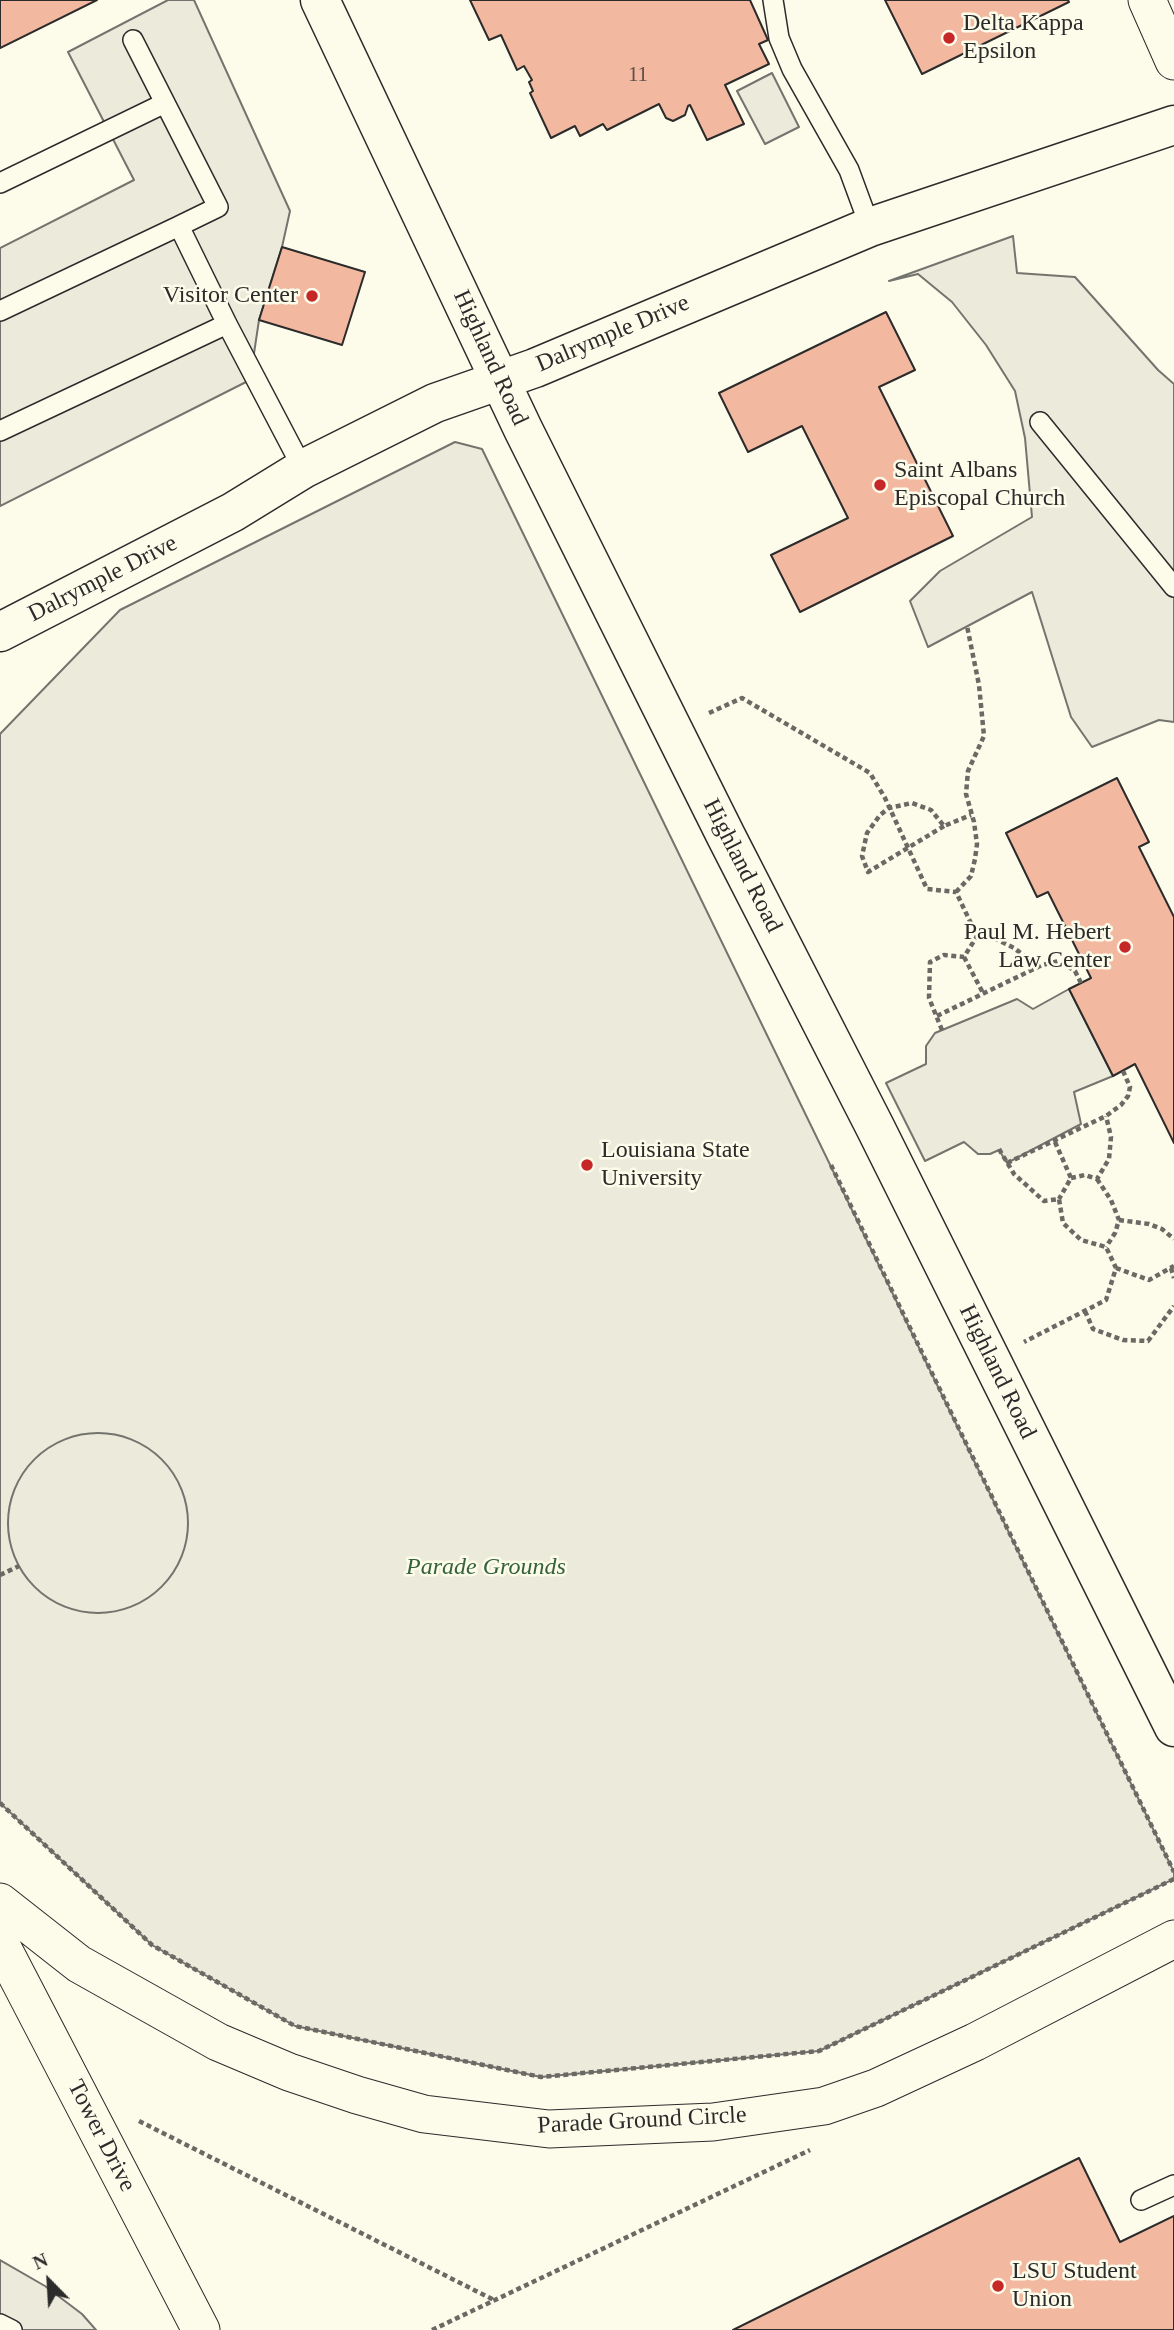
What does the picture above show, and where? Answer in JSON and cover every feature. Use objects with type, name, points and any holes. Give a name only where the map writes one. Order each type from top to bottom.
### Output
[{"type":"street","name":"Highland Road","points":[[320,0],[500,379],[719,824],[881,1140],[1174,1727]]},
{"type":"street","points":[[1147,0],[1174,61]]},
{"type":"street","name":"Dalrymple Drive","points":[[0,632],[233,512],[303,468],[435,403],[534,368],[870,227],[1174,125]]},
{"type":"street","name":"Parade Ground Circle","points":[[0,1902],[79,1964],[218,2042],[289,2072],[357,2095],[424,2113],[549,2129],[713,2122],[824,2106],[876,2088],[962,2048],[1174,1939]]},
{"type":"street","name":"Tower Drive","points":[[0,1944],[201,2330]]},
{"type":"lane","points":[[773,0],[779,38],[792,69],[849,170],[870,227]]},
{"type":"lane","points":[[0,311],[218,208],[134,40]]},
{"type":"lane","points":[[0,183],[165,103]]},
{"type":"lane","points":[[178,226],[303,468]]},
{"type":"lane","points":[[0,431],[227,324]]},
{"type":"lane","points":[[1040,422],[1174,587]]},
{"type":"lane","points":[[1141,2200],[1174,2185]]},
{"type":"lane","points":[[0,2324],[12,2330]]},
{"type":"path","points":[[956,892],[971,876],[975,859],[977,844],[966,794],[968,771],[984,736],[979,685],[967,626]]},
{"type":"path","points":[[704,716],[742,698],[870,773],[927,889],[956,892]]},
{"type":"path","points":[[944,826],[931,810],[912,803],[889,808],[880,815],[867,833],[862,856],[868,872],[906,847],[971,815]]},
{"type":"path","points":[[956,892],[976,936]]},
{"type":"path","points":[[964,957],[976,936]]},
{"type":"path","points":[[976,936],[994,938],[1014,948],[1027,958],[1032,970]]},
{"type":"path","points":[[942,1030],[929,998],[930,962],[944,955],[964,957]]},
{"type":"path","points":[[964,957],[983,993]]},
{"type":"path","points":[[937,1016],[1032,970],[1059,961],[1075,971],[1081,983]]},
{"type":"path","points":[[1007,1163],[1055,1142],[1106,1116],[1121,1105],[1128,1096],[1130,1087],[1123,1070]]},
{"type":"path","points":[[1097,1179],[1109,1159],[1111,1137],[1106,1116]]},
{"type":"path","points":[[1055,1142],[1071,1178]]},
{"type":"path","points":[[999,1149],[1014,1174],[1044,1201],[1059,1199]]},
{"type":"path","points":[[831,1166],[1174,1872]]},
{"type":"path","points":[[1015,1346],[1105,1300],[1116,1268],[1106,1247],[1081,1240],[1063,1223],[1059,1199],[1071,1178],[1085,1175],[1097,1179],[1111,1200],[1119,1220],[1106,1247]]},
{"type":"path","points":[[1119,1220],[1149,1224],[1162,1229],[1174,1239]]},
{"type":"path","points":[[1116,1268],[1149,1280],[1172,1267],[1174,1278]]},
{"type":"path","points":[[1085,1311],[1093,1329],[1123,1340],[1148,1341],[1174,1306]]},
{"type":"path","points":[[0,1575],[19,1566]]},
{"type":"path","points":[[0,1802],[152,1945],[295,2026],[541,2077],[818,2051],[1174,1879]]},
{"type":"path","points":[[138,2121],[494,2300]]},
{"type":"path","points":[[432,2330],[822,2145]]},
{"type":"green space","name":"Parade Grounds","points":[[455,442],[482,449],[1174,1872],[1174,1879],[819,2051],[541,2077],[295,2026],[152,1945],[0,1803],[0,734],[120,610]]},
{"type":"shaded area","points":[[168,0],[194,0],[290,211],[282,247],[259,320],[250,380],[0,506],[0,248],[134,180],[68,52]]},
{"type":"shaded area","points":[[772,73],[799,127],[765,144],[737,91]]},
{"type":"shaded area","points":[[1013,236],[1017,273],[1075,277],[1158,370],[1174,384],[1174,722],[1159,720],[1092,747],[1071,717],[1032,592],[928,647],[910,601],[940,571],[1032,517],[1025,438],[1015,391],[986,345],[952,302],[918,274],[889,281]]},
{"type":"shaded area","points":[[1069,989],[1113,1076],[1074,1092],[1081,1124],[1007,1163],[999,1150],[990,1154],[978,1154],[964,1142],[925,1161],[886,1083],[926,1064],[926,1046],[935,1033],[1017,999],[1033,1009]]},
{"type":"shaded area","points":[[98,1433],[132,1440],[162,1459],[181,1489],[188,1523],[181,1557],[162,1587],[132,1606],[98,1613],[64,1606],[34,1587],[15,1557],[8,1523],[15,1489],[34,1459],[64,1440]]},
{"type":"shaded area","points":[[0,2260],[45,2286],[82,2314],[96,2330],[0,2330]]},
{"type":"building","points":[[0,0],[97,0],[0,48]]},
{"type":"building","points":[[470,0],[750,0],[768,40],[759,44],[769,64],[725,85],[744,124],[707,140],[690,105],[685,115],[673,121],[666,118],[659,104],[607,130],[603,124],[580,136],[575,126],[551,138],[530,93],[533,91],[529,82],[532,80],[524,66],[517,70],[501,35],[489,40]]},
{"type":"building","name":"Delta Kappa Epsilon","points":[[885,0],[1068,0],[1069,2],[922,74]]},
{"type":"building","name":"Visitor Center","points":[[282,247],[365,272],[342,345],[259,320]]},
{"type":"building","name":"Saint Albans Episcopal Church","points":[[886,312],[915,370],[879,387],[953,536],[800,612],[771,555],[848,518],[802,426],[748,452],[719,393]]},
{"type":"building","name":"Paul M. Hebert Law Center","points":[[1117,778],[1149,842],[1139,847],[1174,917],[1174,1143],[1135,1064],[1113,1076],[1069,989],[1091,978],[1048,892],[1037,897],[1006,833]]},
{"type":"building","name":"LSU Student Union","points":[[1079,2158],[1120,2242],[1174,2216],[1174,2330],[733,2330]]},
{"type":"place","name":"Delta Kappa Epsilon","points":[[949,38]]},
{"type":"place","name":"Visitor Center","points":[[312,296]]},
{"type":"place","name":"Saint Albans Episcopal Church","points":[[880,485]]},
{"type":"place","name":"Paul M. Hebert Law Center","points":[[1125,947]]},
{"type":"place","name":"Louisiana State University","points":[[587,1165]]},
{"type":"place","name":"LSU Student Union","points":[[998,2286]]}]
